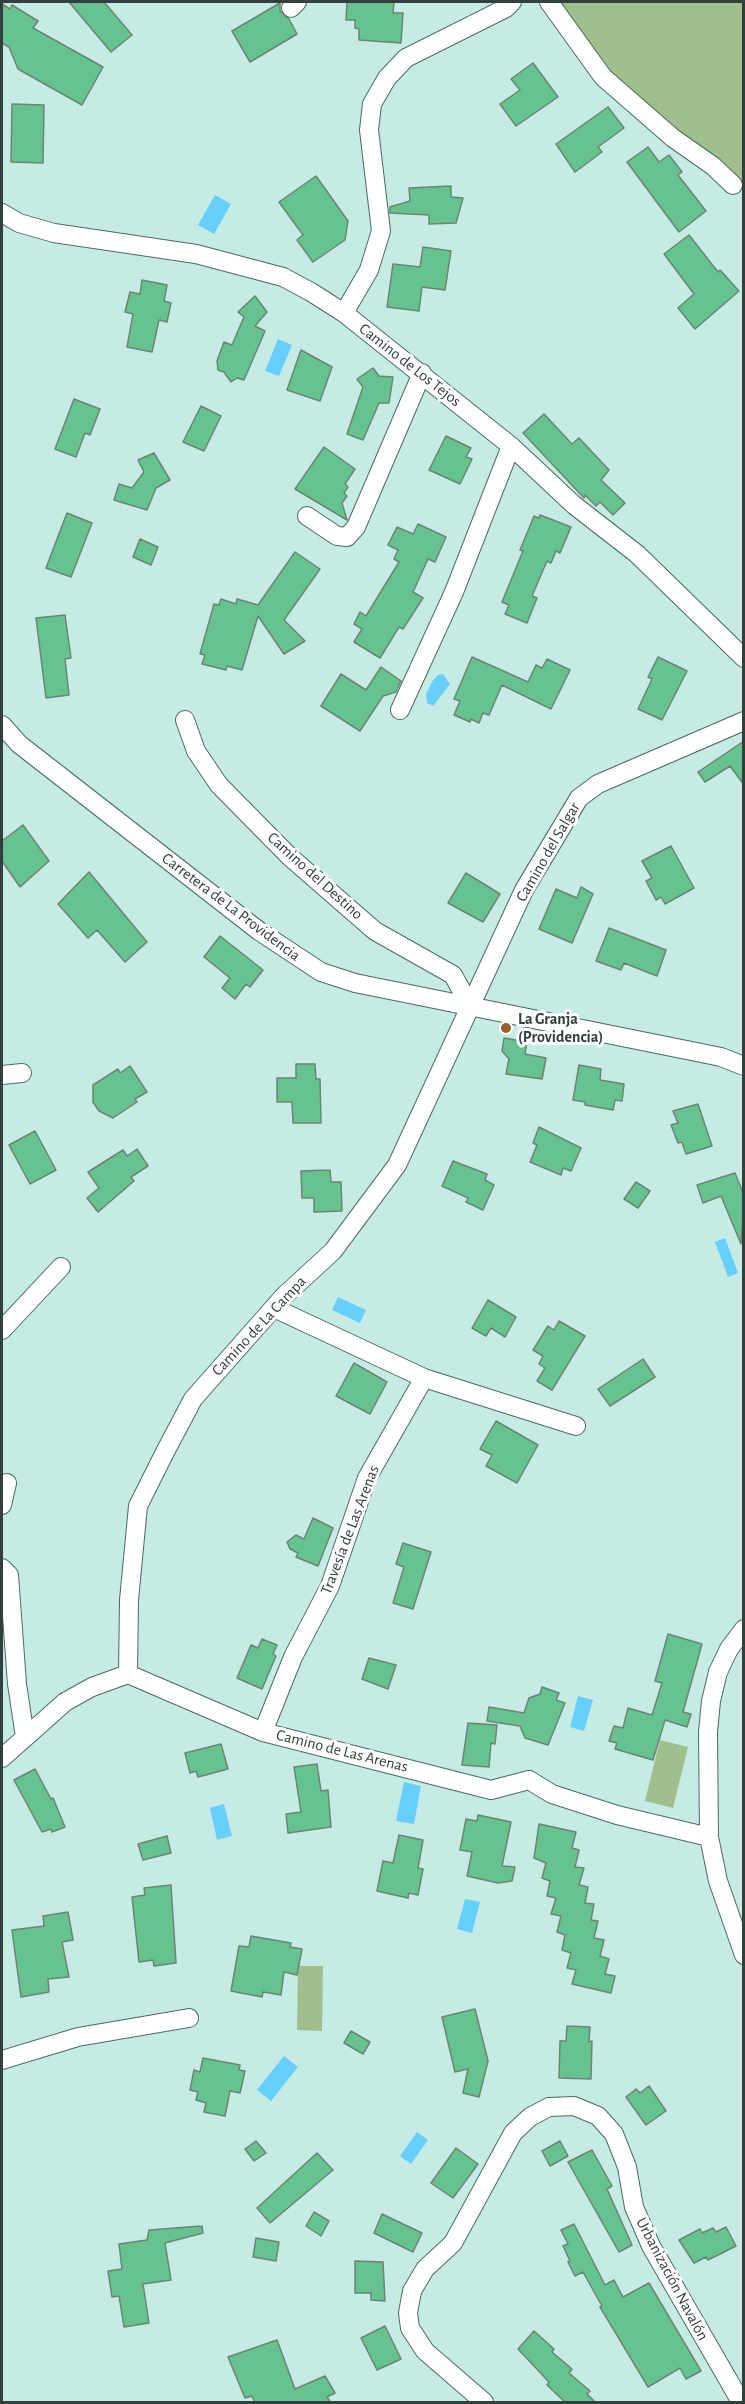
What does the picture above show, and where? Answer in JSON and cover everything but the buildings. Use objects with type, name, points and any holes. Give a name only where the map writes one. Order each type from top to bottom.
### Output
[{"type":"street","points":[[344,313],[369,270],[381,231],[369,130],[372,104],[387,78],[406,58],[506,8],[512,2]]},
{"type":"street","points":[[549,2],[603,77],[674,138],[713,166],[733,185]]},
{"type":"street","name":"Camino de Los Tejos","points":[[2,213],[19,223],[54,233],[196,254],[283,277],[344,313],[511,446],[574,505],[637,554],[744,658]]},
{"type":"street","points":[[307,516],[336,536],[347,537],[356,527],[422,373]]},
{"type":"street","points":[[400,710],[454,591],[511,446]]},
{"type":"street","name":"Camino del Destino","points":[[185,720],[196,751],[219,785],[282,849],[375,931],[453,975],[470,1006]]},
{"type":"street","name":"Camino del Salgar","points":[[470,1006],[524,890],[579,798],[598,784],[744,721]]},
{"type":"street","name":"Carretera de La Providencia","points":[[2,725],[19,744],[250,924],[321,972],[355,983],[721,1057],[744,1066]]},
{"type":"street","name":"Camino de La Campa","points":[[128,1674],[129,1600],[138,1506],[193,1399],[239,1344],[333,1251],[397,1165],[470,1006]]},
{"type":"street","points":[[2,1075],[22,1073]]},
{"type":"street","points":[[2,1330],[61,1267]]},
{"type":"street","points":[[274,1308],[424,1378],[576,1426]]},
{"type":"street","name":"Travesía de Las Arenas","points":[[263,1732],[293,1657],[330,1586],[367,1478],[424,1378]]},
{"type":"street","points":[[2,1505],[7,1483]]},
{"type":"street","points":[[2,1568],[9,1575],[16,1684],[25,1737]]},
{"type":"street","points":[[744,1629],[725,1656],[711,1701],[709,1837],[718,1881],[744,1955]]},
{"type":"street","points":[[2,1758],[64,1702],[92,1687],[128,1674]]},
{"type":"street","name":"Camino de Las Arenas","points":[[128,1674],[263,1732],[491,1790],[529,1780],[552,1794],[617,1815],[709,1837]]},
{"type":"street","points":[[2,2060],[78,2037],[189,2018]]},
{"type":"street","name":"Urbanización Navalón","points":[[484,2403],[425,2350],[410,2328],[408,2313],[412,2291],[425,2269],[453,2243],[513,2133],[530,2117],[549,2107],[574,2106],[598,2116],[614,2134],[627,2167],[634,2207],[651,2246],[741,2403]]},
{"type":"green space","points":[[560,2],[743,2],[743,184],[611,74]]},
{"type":"green space","points":[[660,1740],[688,1747],[673,1808],[645,1801]]},
{"type":"green space","points":[[298,1966],[323,1966],[322,2031],[297,2030]]},
{"type":"water","points":[[215,195],[231,204],[214,234],[198,225]]},
{"type":"water","points":[[278,339],[292,345],[279,376],[265,371]]},
{"type":"water","points":[[443,674],[450,684],[433,706],[427,703],[426,694],[433,680]]},
{"type":"water","points":[[725,1238],[738,1273],[728,1277],[715,1242]]},
{"type":"water","points":[[338,1297],[366,1310],[360,1323],[332,1310]]},
{"type":"water","points":[[578,1696],[593,1700],[584,1731],[570,1727]]},
{"type":"water","points":[[404,1782],[421,1786],[414,1824],[396,1821]]},
{"type":"water","points":[[224,1804],[232,1836],[217,1840],[210,1808]]},
{"type":"water","points":[[465,1899],[480,1902],[472,1933],[457,1929]]},
{"type":"water","points":[[284,2056],[298,2067],[271,2101],[257,2090]]},
{"type":"water","points":[[417,2132],[428,2140],[411,2164],[400,2156]]},
{"type":"place","name":"La Granja (Providencia)","points":[[506,1028]]}]
